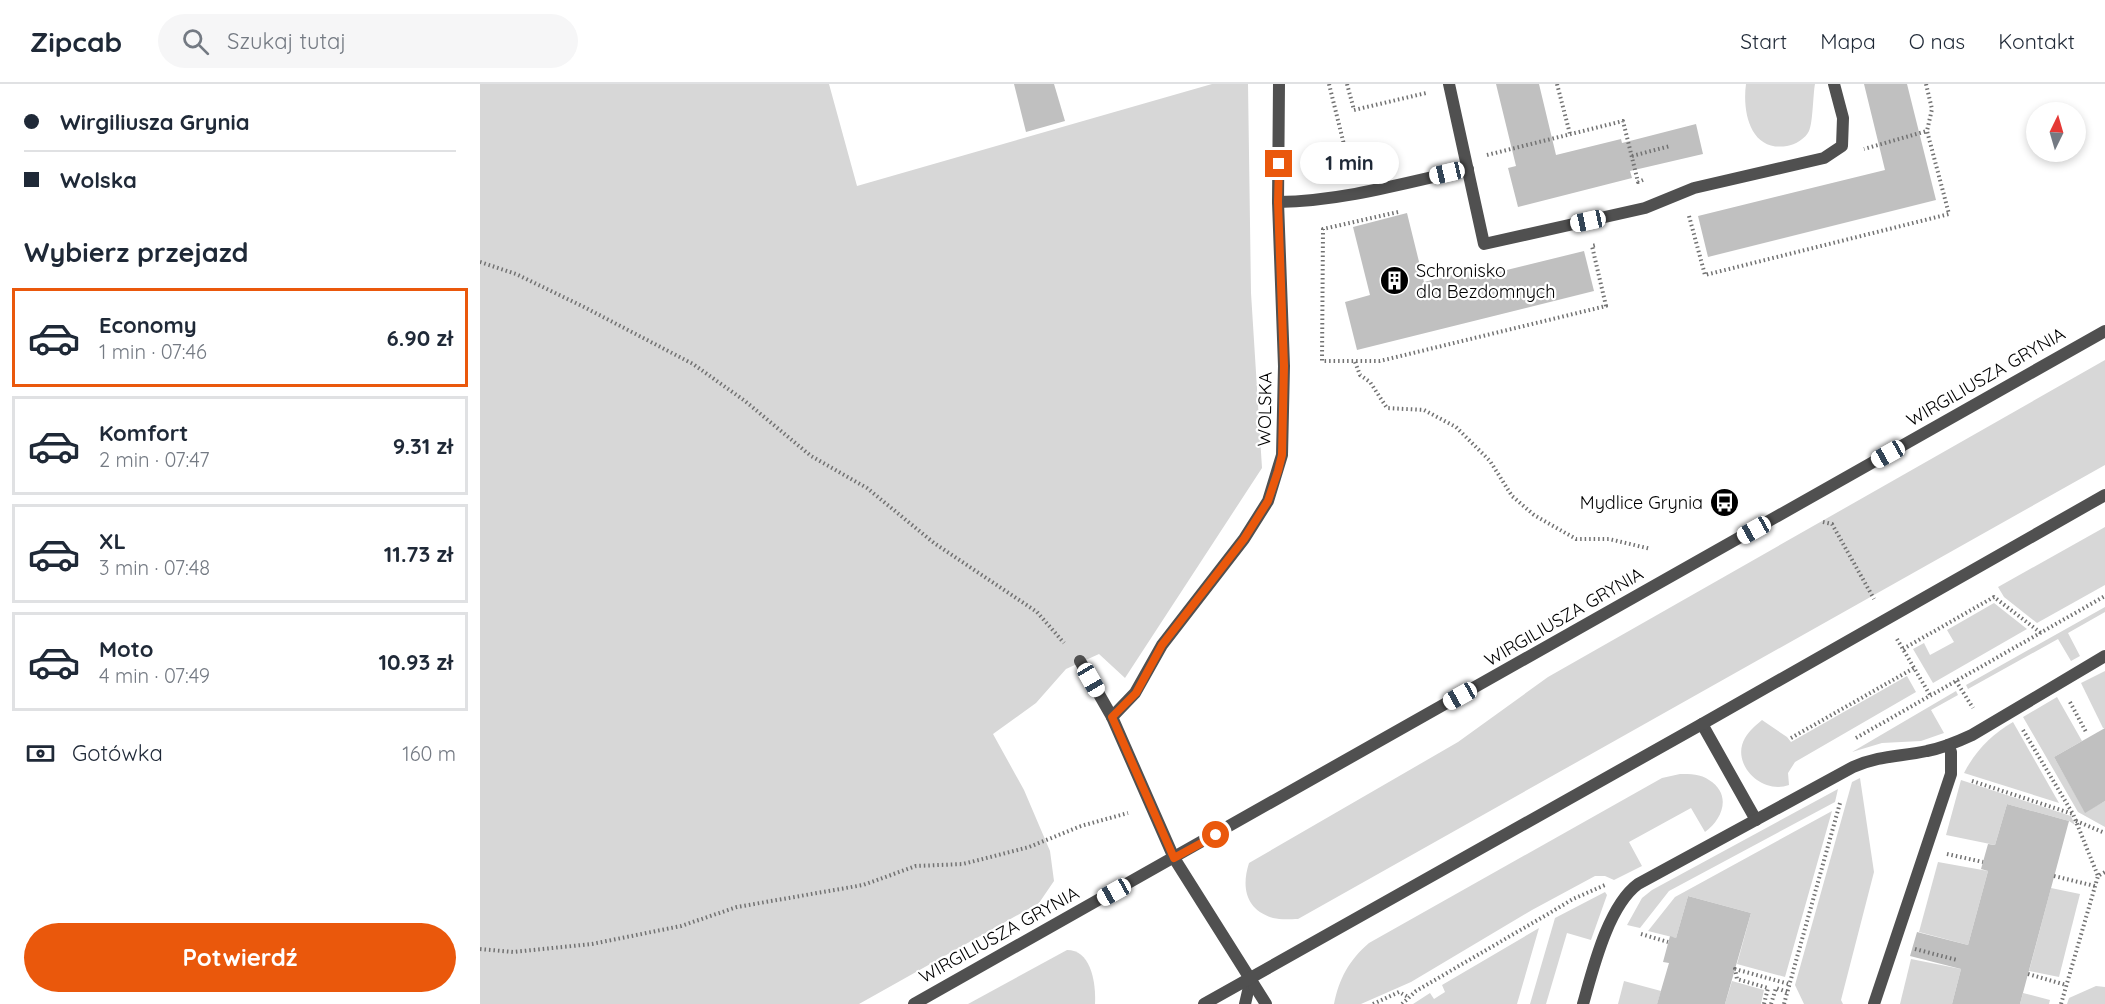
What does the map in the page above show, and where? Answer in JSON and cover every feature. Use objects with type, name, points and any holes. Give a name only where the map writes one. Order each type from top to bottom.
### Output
[{"type":"street","name":"WOLSKA","points":[[1112,717],[1136,693],[1162,645],[1244,539],[1268,501],[1282,455],[1284,366],[1278,202],[1279,84]]},
{"type":"street","points":[[1449,86],[1484,244],[1645,208],[1694,188],[1824,158],[1842,146],[1843,118],[1834,84]]},
{"type":"street","points":[[1278,202],[1305,201],[1355,193],[1467,164]]},
{"type":"street","name":"WIRGILIUSZA GRYNIA","points":[[914,1004],[2105,331]]},
{"type":"street","points":[[1204,1004],[2105,495]]},
{"type":"street","points":[[1583,1004],[1600,946],[1622,902],[1629,891],[1638,884],[1865,762],[1883,756],[1926,752],[1948,745],[1984,727],[2105,656]]},
{"type":"street","points":[[1080,661],[1112,717],[1174,858],[1266,1004]]},
{"type":"street","points":[[1702,724],[1756,820]]},
{"type":"street","points":[[1874,1004],[1951,774],[1951,753],[1948,745]]},
{"type":"street","points":[[1245,1004],[1251,978]]},
{"type":"path","points":[[1329,84],[1362,220]]},
{"type":"path","points":[[1347,84],[1354,110],[1449,86]]},
{"type":"path","points":[[1557,84],[1570,134]]},
{"type":"path","points":[[1670,198],[1672,212],[1680,218],[1690,216],[1705,276],[1948,214],[1927,131],[1932,109],[1926,84]]},
{"type":"path","points":[[1467,164],[1623,121],[1638,182],[1649,179]]},
{"type":"path","points":[[1842,146],[1866,149],[1927,131]]},
{"type":"path","points":[[1632,156],[1670,146]]},
{"type":"path","points":[[1405,211],[1323,230],[1322,361],[1380,361],[1606,306],[1592,246],[1606,243],[1613,231],[1609,216]]},
{"type":"path","points":[[480,262],[535,283],[693,364],[746,401],[811,456],[867,488],[934,543],[1037,612],[1080,661]]},
{"type":"path","points":[[1355,362],[1360,375],[1370,382],[1387,408],[1424,410],[1455,427],[1490,461],[1512,496],[1534,515],[1576,539],[1609,539],[1651,549]]},
{"type":"path","points":[[1823,522],[1832,524],[1873,596]]},
{"type":"path","points":[[1852,741],[2105,596]]},
{"type":"path","points":[[1903,649],[1994,597],[2041,633]]},
{"type":"path","points":[[1900,643],[1930,696]]},
{"type":"path","points":[[1791,738],[1914,668]]},
{"type":"path","points":[[1956,681],[1984,727]]},
{"type":"path","points":[[2059,683],[2086,732]]},
{"type":"path","points":[[2012,711],[2073,814],[2098,876],[2061,1004]]},
{"type":"path","points":[[1951,774],[2073,814]]},
{"type":"path","points":[[1784,1004],[1840,803]]},
{"type":"path","points":[[480,949],[513,952],[592,944],[681,926],[737,907],[863,885],[916,866],[963,864],[1029,847],[1081,826],[1152,806]]},
{"type":"path","points":[[2076,820],[2105,833]]},
{"type":"path","points":[[1926,849],[1983,862]]},
{"type":"path","points":[[2098,876],[2105,872]]},
{"type":"path","points":[[2054,876],[2095,886]]},
{"type":"path","points":[[1402,1004],[1408,997],[1592,890],[1604,885],[1619,891],[1629,891]]},
{"type":"path","points":[[1641,934],[1668,942]]},
{"type":"path","points":[[1894,943],[1957,960]]},
{"type":"path","points":[[1764,1004],[1768,988],[1737,979],[1735,969],[1789,984]]},
{"type":"path","points":[[2028,974],[2066,985]]},
{"type":"path","points":[[1771,1004],[1776,988],[1788,992]]},
{"type":"path","points":[[1373,1004],[1399,992],[1408,997]]},
{"type":"shaded area","points":[[480,84],[829,84],[857,186],[1212,84],[1248,84],[1251,293],[1262,468],[1125,678],[1099,654],[1066,669],[1036,703],[993,734],[1024,790],[1050,851],[1054,881],[1039,903],[859,1004],[480,1004]]},
{"type":"shaded area","points":[[1746,84],[1815,84],[1811,122],[1805,136],[1800,141],[1787,146],[1765,143],[1757,137],[1748,118]]},
{"type":"shaded area","points":[[2105,360],[2105,465],[1298,919],[1273,918],[1257,910],[1251,904],[1246,889],[1249,863],[1458,742],[1548,677]]},
{"type":"shaded area","points":[[2105,527],[2105,585],[2037,623],[2004,597],[1998,587]]},
{"type":"shaded area","points":[[1994,603],[2027,629],[1933,683],[1913,649],[1924,643],[1930,655],[1954,642],[1947,630]]},
{"type":"shaded area","points":[[2105,607],[2105,612],[2068,633],[2080,656],[2071,661],[2058,639],[1968,689],[1966,685]]},
{"type":"shaded area","points":[[2105,671],[2105,728],[2103,728],[2081,683]]},
{"type":"shaded area","points":[[1907,676],[1916,692],[1795,762],[1788,773],[1789,785],[1769,786],[1751,775],[1745,767],[1741,748],[1745,738],[1762,720],[1791,742]]},
{"type":"shaded area","points":[[1956,691],[1958,695],[1931,710],[1944,733],[1921,741],[1882,743],[1852,752]]},
{"type":"shaded area","points":[[2057,697],[2082,741],[2054,757],[2085,812],[2105,801],[2105,827],[2078,812],[2023,717]]},
{"type":"shaded area","points":[[2013,722],[2059,803],[1964,773],[1985,744]]},
{"type":"shaded area","points":[[1680,774],[1706,778],[1721,792],[1723,799],[1720,814],[1705,832],[1691,808],[1629,842],[1642,866],[1614,880],[1605,876],[1595,876],[1532,910],[1411,982],[1361,1004],[1334,1004],[1346,971],[1369,943],[1662,778]]},
{"type":"shaded area","points":[[1860,778],[1874,872],[1841,1000],[1843,1004],[1804,1004],[1795,985],[1852,782]]},
{"type":"shaded area","points":[[1961,780],[2071,816],[2075,825],[2069,821],[2007,804],[1995,845],[1946,835]]},
{"type":"shaded area","points":[[1838,789],[1835,802],[1669,891],[1640,928],[1627,925],[1642,898],[1652,890]]},
{"type":"shaded area","points":[[1832,811],[1785,977],[1737,964],[1751,913],[1688,896],[1676,938],[1648,931],[1675,897]]},
{"type":"shaded area","points":[[1938,862],[1988,871],[1968,945],[1919,932]]},
{"type":"shaded area","points":[[2051,888],[2080,894],[2059,977],[2029,971]]},
{"type":"shaded area","points":[[1605,892],[1607,895],[1591,940],[1567,933],[1546,1004],[1530,1004],[1555,918]]},
{"type":"shaded area","points":[[1539,928],[1517,1004],[1413,1004],[1430,993],[1434,999],[1445,992],[1442,985]]},
{"type":"shaded area","points":[[1067,950],[1082,956],[1087,962],[1095,988],[1095,1004],[968,1004]]},
{"type":"shaded area","points":[[1911,959],[1961,969],[1952,1004],[1900,1004]]},
{"type":"shaded area","points":[[1624,981],[1661,991],[1657,1004],[1618,1004]]},
{"type":"shaded area","points":[[1732,981],[1764,990],[1761,1004],[1725,1004]]},
{"type":"shaded area","points":[[2096,986],[2105,987],[2105,1004],[2067,1004],[2069,998]]},
{"type":"shaded area","points":[[2023,993],[2050,1000],[2049,1004],[2020,1004]]},
{"type":"building","points":[[1014,84],[1054,84],[1065,121],[1026,132]]},
{"type":"building","points":[[1496,84],[1539,84],[1556,155],[1621,139],[1622,143],[1696,124],[1703,154],[1630,171],[1632,178],[1518,207],[1508,168],[1516,166]]},
{"type":"building","points":[[1864,84],[1907,84],[1936,200],[1708,257],[1698,216],[1885,170]]},
{"type":"building","name":"Schronisko dla Bezdomnych","points":[[1407,213],[1424,282],[1468,271],[1470,279],[1584,251],[1594,291],[1357,350],[1345,302],[1370,295],[1353,227]]},
{"type":"building","points":[[2105,728],[2105,801],[2085,813],[2054,757]]},
{"type":"building","points":[[2007,804],[2069,821],[2020,1004],[1952,1004],[1961,969],[1910,956],[1917,932],[1968,945],[1988,871],[1981,869],[1988,844],[1995,845]]},
{"type":"building","points":[[1688,896],[1751,913],[1725,1004],[1657,1004],[1669,963],[1663,962],[1670,936],[1676,938]]},
{"type":"place","name":"Schronisko dla Bezdomnych","points":[[1395,281]]},
{"type":"place","name":"Mydlice Grynia","points":[[1724,503]]},
{"type":"route","points":[[1216,835],[1174,858],[1112,717],[1136,693],[1162,645],[1244,539],[1268,501],[1278,471],[1282,455],[1284,366],[1278,202],[1279,164]]}]
